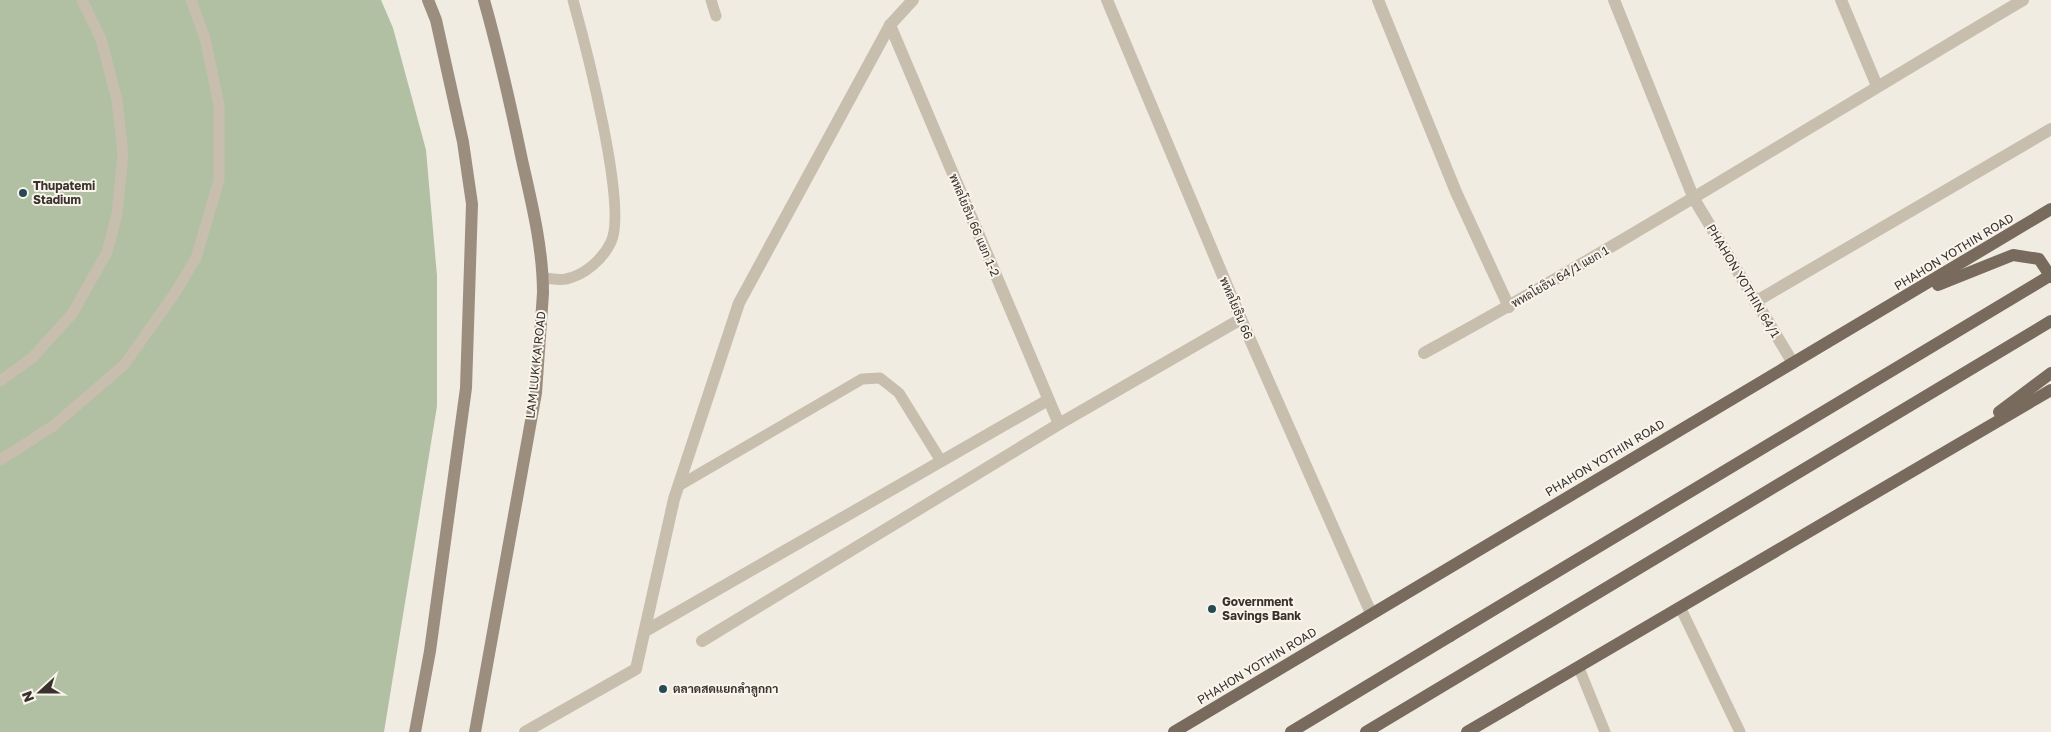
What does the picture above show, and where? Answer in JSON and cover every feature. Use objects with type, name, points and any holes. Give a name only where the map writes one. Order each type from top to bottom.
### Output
[{"type":"main road","points":[[415,732],[430,651],[466,388],[472,204],[463,142],[436,20],[428,0]]},
{"type":"main road","name":"LAM LUK KA ROAD","points":[[475,732],[536,393],[543,278],[532,204],[500,58],[484,0]]},
{"type":"main road","name":"PHAHON YOTHIN ROAD","points":[[1174,732],[1370,613],[2051,209]]},
{"type":"main road","points":[[1291,732],[2051,276],[2039,259],[2013,255],[1883,310]]},
{"type":"main road","points":[[1366,732],[2051,321]]},
{"type":"main road","points":[[1951,448],[2051,373]]},
{"type":"main road","points":[[1468,732],[1681,609],[2051,390]]},
{"type":"street","points":[[525,732],[636,669],[659,565],[680,484],[739,303],[890,25],[913,0]]},
{"type":"street","name":"พหลโยธิน 66","points":[[1107,0],[1241,319],[1370,613]]},
{"type":"street","points":[[1378,0],[1456,192],[1509,307]]},
{"type":"street","name":"PHAHON YOTHIN 64/1","points":[[1614,0],[1694,199],[1793,363]]},
{"type":"street","points":[[1841,0],[1877,86]]},
{"type":"street","name":"พหลโยธิน 64/1 แยก 1","points":[[1424,353],[1509,307],[1694,199],[1877,86],[2023,0]]},
{"type":"street","name":"พหลโยธิน 66 แยก 1-2","points":[[890,25],[1059,424]]},
{"type":"street","points":[[1755,302],[2051,129]]},
{"type":"street","points":[[702,641],[1059,424],[1241,319]]},
{"type":"street","points":[[646,630],[1048,400]]},
{"type":"lane","points":[[0,381],[32,358],[72,314],[108,252],[117,214],[123,154],[117,100],[101,39],[82,0]]},
{"type":"lane","points":[[0,460],[60,420],[124,365],[173,296],[196,258],[219,180],[219,105],[205,38],[191,0]]},
{"type":"lane","points":[[543,278],[565,280],[584,272],[601,258],[612,240],[614,221],[611,167],[573,0]]},
{"type":"lane","points":[[711,0],[716,16]]},
{"type":"lane","points":[[680,484],[862,379],[880,378],[899,393],[941,461]]},
{"type":"lane","points":[[1681,609],[1740,732]]},
{"type":"lane","points":[[1579,668],[1605,732]]},
{"type":"green space","points":[[0,0],[381,0],[393,28],[426,150],[437,276],[437,406],[384,732],[0,732]]},
{"type":"place","name":"Thupatemi Stadium","points":[[23,193]]},
{"type":"place","name":"Government Savings Bank","points":[[1212,609]]},
{"type":"place","name":"ตลาดสดแยกลำลูกกา","points":[[663,689]]}]
